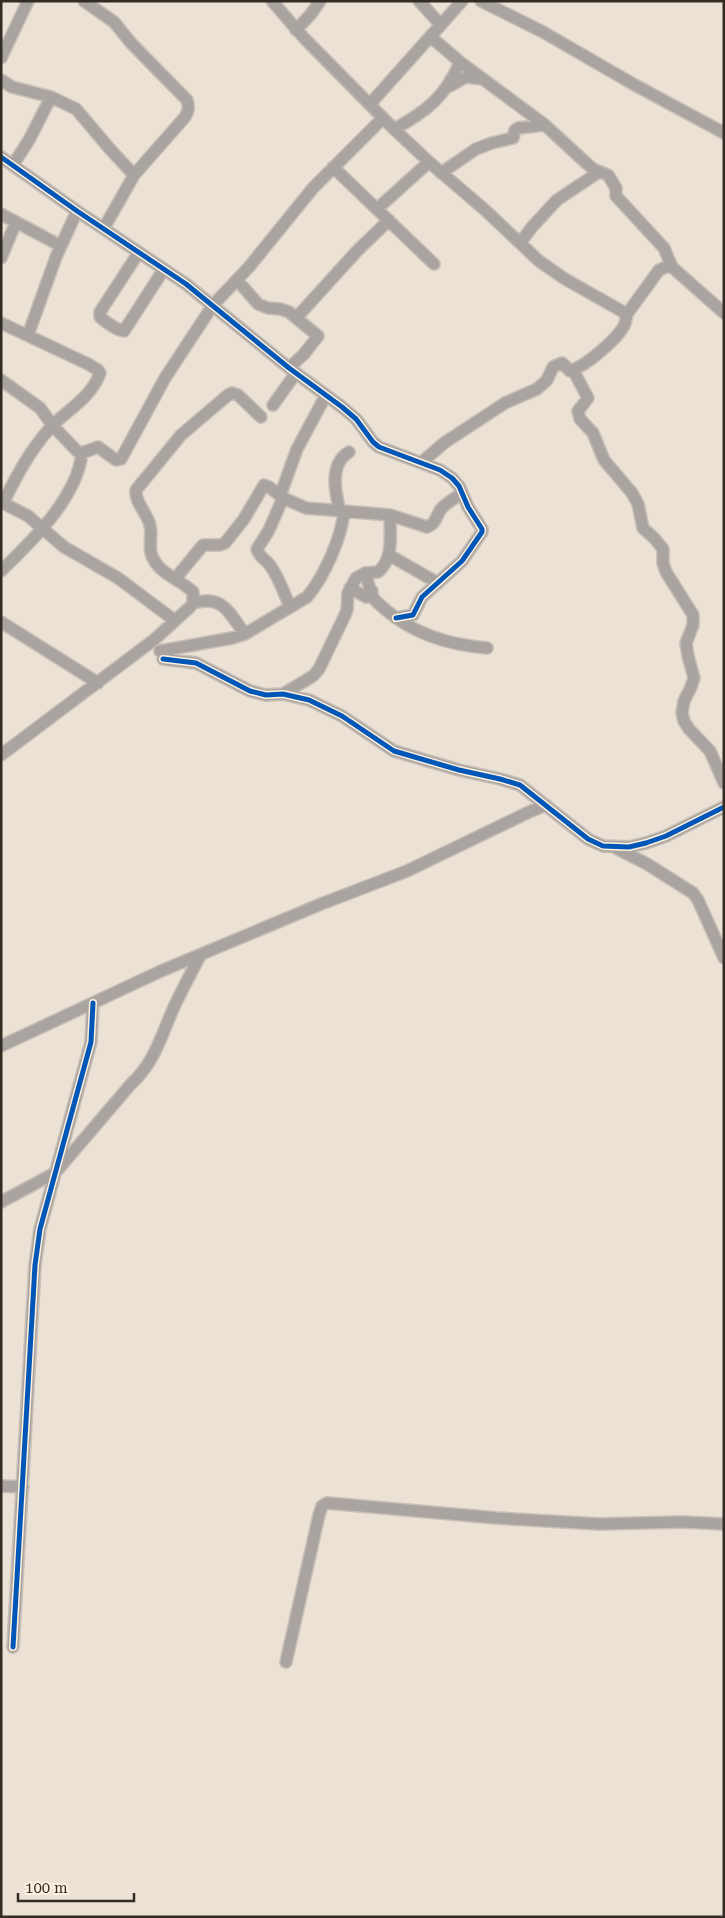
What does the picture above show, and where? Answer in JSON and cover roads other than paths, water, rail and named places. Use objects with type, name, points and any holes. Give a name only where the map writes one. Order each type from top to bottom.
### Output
[{"type":"street","points":[[1,58],[28,1]]},
{"type":"street","points":[[84,1],[114,22],[131,43],[187,100],[189,105],[185,116],[134,175],[104,228]]},
{"type":"street","points":[[272,1],[296,30],[394,129],[539,261],[564,279],[627,314]]},
{"type":"street","points":[[296,30],[320,1]]},
{"type":"street","points":[[419,1],[441,25]]},
{"type":"street","points":[[370,104],[462,1]]},
{"type":"street","points":[[481,1],[543,32],[633,84],[724,133]]},
{"type":"street","points":[[431,37],[460,62],[545,125],[585,162],[599,172],[608,175],[616,188],[618,199],[664,248],[672,268],[724,313]]},
{"type":"street","points":[[447,88],[460,62]]},
{"type":"street","points":[[394,129],[422,112],[447,88],[466,77],[484,80]]},
{"type":"street","points":[[1,80],[12,88],[51,97],[76,109],[134,175]]},
{"type":"street","points":[[13,165],[30,140],[51,97]]},
{"type":"street","points":[[1,380],[40,408],[52,426],[75,450],[82,453],[98,447],[116,460],[121,459],[165,378],[213,305],[264,249],[313,188],[383,118]]},
{"type":"street","points":[[441,173],[476,149],[512,139],[515,130],[518,128],[545,125]]},
{"type":"street","points":[[1,157],[140,252],[213,305],[292,371],[356,419],[379,447],[440,470],[452,478],[459,486],[461,494],[482,532],[462,562],[422,597],[413,615],[396,618]]},
{"type":"street","points":[[377,209],[430,162]]},
{"type":"street","points":[[333,167],[434,264]]},
{"type":"street","points":[[520,244],[537,221],[557,200],[599,172]]},
{"type":"street","points":[[28,335],[61,246],[78,211]]},
{"type":"street","points":[[1,214],[61,246]]},
{"type":"street","points":[[297,317],[351,257],[389,220]]},
{"type":"street","points":[[1,258],[16,222]]},
{"type":"street","points":[[140,252],[100,312],[102,319],[120,331],[124,331],[164,269]]},
{"type":"street","points":[[422,462],[444,444],[505,403],[537,389],[547,380],[553,367],[557,364],[562,364],[568,370],[573,370],[598,353],[624,326],[627,314],[659,270],[666,267],[672,268]]},
{"type":"street","points":[[237,280],[263,306],[285,310],[297,317],[318,336],[292,371],[272,405]]},
{"type":"street","points":[[1,323],[88,364],[100,373],[88,393],[52,426],[24,462],[2,502],[28,516],[64,547],[118,578],[174,620]]},
{"type":"street","points":[[573,370],[588,398],[578,411],[580,419],[593,433],[604,460],[638,504],[643,528],[663,550],[663,563],[666,572],[693,615],[694,618],[686,643],[694,678],[684,701],[682,713],[689,730],[710,751],[724,783]]},
{"type":"street","points":[[193,603],[193,592],[158,567],[151,553],[150,528],[136,498],[137,486],[181,435],[232,393],[238,395],[261,417]]},
{"type":"street","points":[[290,607],[276,576],[257,549],[269,530],[282,497],[296,450],[326,395]]},
{"type":"street","points":[[349,452],[340,458],[335,487],[342,511],[338,538],[314,588],[307,597],[245,634],[162,655],[196,663],[250,691],[266,695],[283,694],[316,703],[342,716],[394,751],[520,786],[588,839],[599,844],[629,847],[646,843],[666,836],[724,807]]},
{"type":"street","points":[[1,571],[43,529],[70,486],[81,464],[82,453]]},
{"type":"street","points":[[175,579],[204,545],[222,544],[233,534],[262,486],[267,485],[282,497],[306,508],[390,515],[423,527],[429,527],[438,517],[441,509],[461,494]]},
{"type":"street","points":[[283,694],[313,676],[319,669],[345,615],[347,610],[346,598],[356,578],[365,573],[378,572],[382,569],[389,555],[390,515]]},
{"type":"street","points":[[389,555],[438,583]]},
{"type":"street","points":[[365,573],[375,600],[396,618],[425,634],[468,646],[487,648]]},
{"type":"street","points":[[350,588],[366,597],[372,591]]},
{"type":"street","points":[[1,755],[155,639],[193,603],[207,600],[219,603],[245,634]]},
{"type":"street","points":[[1,622],[98,683]]},
{"type":"street","points":[[1,1046],[200,956],[321,904],[407,871],[546,805]]},
{"type":"street","points":[[614,847],[647,864],[693,893],[724,958]]},
{"type":"street","points":[[1,1202],[54,1173],[131,1084],[145,1071],[158,1046],[174,1006],[200,956]]},
{"type":"street","points":[[13,1647],[35,1265],[40,1229],[54,1173],[91,1042],[93,1003]]},
{"type":"street","points":[[1,1486],[23,1487]]},
{"type":"street","points":[[286,1662],[319,1515],[322,1506],[327,1503],[516,1520],[599,1524],[682,1522],[724,1524]]}]
